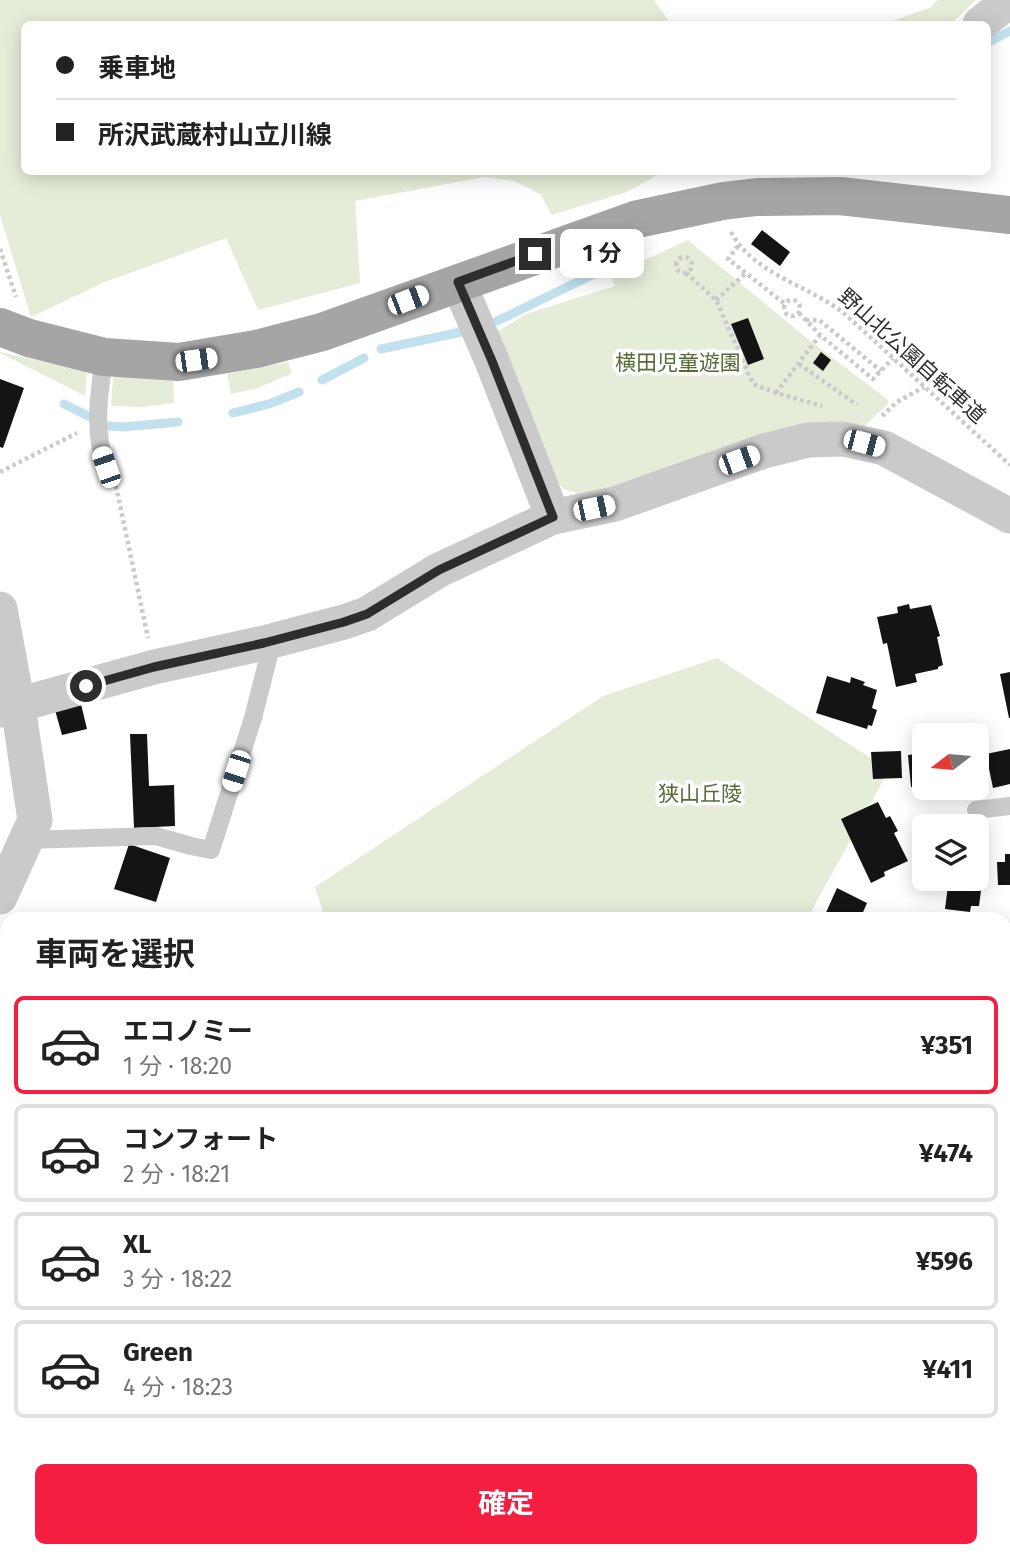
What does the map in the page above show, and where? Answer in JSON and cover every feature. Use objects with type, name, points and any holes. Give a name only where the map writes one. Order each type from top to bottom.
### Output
[{"type":"main road","points":[[0,327],[29,338],[104,357],[179,362],[256,349],[322,332],[638,219],[723,201],[760,184],[1010,215]]},
{"type":"street","points":[[984,21],[1010,0]]},
{"type":"street","points":[[458,282],[553,517]]},
{"type":"street","points":[[9,708],[154,667],[264,643],[367,614],[439,570],[553,517],[615,504],[764,451],[808,440],[843,439],[884,448],[1010,516]]},
{"type":"street","points":[[0,609],[9,708],[35,820],[0,897]]},
{"type":"lane","points":[[104,357],[97,425],[99,446],[106,467]]},
{"type":"lane","points":[[26,841],[156,836],[211,849],[253,718],[268,659],[264,643]]},
{"type":"lane","points":[[976,810],[1010,806]]},
{"type":"path","points":[[729,224],[738,246],[728,259],[785,304],[787,314],[794,316],[799,313]]},
{"type":"path","name":"野山北公園自転車道","points":[[738,246],[771,271],[828,300],[1010,465]]},
{"type":"path","points":[[686,273],[716,300],[753,384],[829,408]]},
{"type":"path","points":[[716,300],[745,274]]},
{"type":"path","points":[[785,304],[791,300],[797,301],[800,306],[799,313],[805,320],[873,379],[893,358]]},
{"type":"path","points":[[805,320],[819,320],[881,371]]},
{"type":"path","points":[[776,393],[820,335]]},
{"type":"path","points":[[799,364],[857,405]]},
{"type":"path","points":[[875,422],[897,402],[924,387]]},
{"type":"path","points":[[0,472],[97,425]]},
{"type":"path","points":[[106,467],[112,472],[122,506],[154,667]]},
{"type":"green space","points":[[0,0],[654,0],[669,21],[21,21],[21,175],[658,175],[627,192],[552,215],[540,194],[514,181],[484,177],[355,201],[360,283],[258,310],[226,238],[105,282],[31,317],[0,215]]},
{"type":"green space","points":[[937,0],[976,0],[954,21],[892,21],[931,7]]},
{"type":"green space","name":"横田児童遊園","points":[[688,240],[809,340],[888,400],[888,404],[861,429],[587,496],[564,489],[547,471],[494,334],[526,314],[615,286],[610,276]]},
{"type":"green space","points":[[0,353],[87,371],[85,396]]},
{"type":"green space","points":[[288,362],[292,373],[258,388],[231,394],[227,374]]},
{"type":"green space","points":[[113,376],[173,378],[174,403],[143,407],[111,406]]},
{"type":"green space","name":"狭山丘陵","points":[[717,658],[889,770],[811,912],[323,912],[315,887],[603,696]]},
{"type":"building","points":[[762,230],[790,252],[780,266],[751,244]]},
{"type":"building","points":[[748,318],[764,359],[748,365],[731,324]]},
{"type":"building","points":[[821,352],[831,360],[823,371],[813,363]]},
{"type":"building","points":[[0,379],[24,388],[3,448],[0,447]]},
{"type":"building","points":[[909,604],[910,609],[931,605],[940,636],[937,637],[943,665],[938,669],[915,674],[917,682],[896,687],[887,643],[883,644],[877,617],[898,613],[897,607]]},
{"type":"building","points":[[1010,672],[1010,718],[1009,718],[1000,674]]},
{"type":"building","points":[[827,676],[850,683],[851,677],[877,690],[872,708],[877,710],[872,726],[868,725],[867,729],[816,713]]},
{"type":"building","points":[[81,704],[87,729],[62,735],[55,710]]},
{"type":"building","points":[[130,734],[147,734],[149,786],[174,785],[175,826],[134,828]]},
{"type":"building","points":[[1010,749],[1010,784],[993,788],[989,753]]},
{"type":"building","points":[[901,751],[902,778],[873,779],[871,752]]},
{"type":"building","points":[[912,754],[911,787],[908,755]]},
{"type":"building","points":[[878,802],[886,818],[890,816],[898,831],[894,833],[908,861],[884,872],[885,876],[871,883],[841,819]]},
{"type":"building","points":[[129,844],[170,858],[156,902],[114,889]]},
{"type":"building","points":[[1005,854],[1010,854],[1010,885],[998,885],[997,862],[1005,862]]},
{"type":"building","points":[[837,888],[867,903],[863,912],[826,912]]},
{"type":"building","points":[[947,891],[981,891],[979,906],[971,906],[970,912],[945,909]]},
{"type":"waterway","points":[[991,41],[1010,31]]},
{"type":"waterway","points":[[497,321],[596,273]]},
{"type":"waterway","points":[[381,349],[466,331]]},
{"type":"waterway","points":[[322,380],[364,358]]},
{"type":"waterway","points":[[233,413],[269,404],[299,392]]},
{"type":"waterway","points":[[64,404],[88,416]]},
{"type":"waterway","points":[[109,426],[178,422]]},
{"type":"route","points":[[86,686],[154,667],[264,643],[367,614],[439,570],[553,517],[458,282],[535,254]]}]
